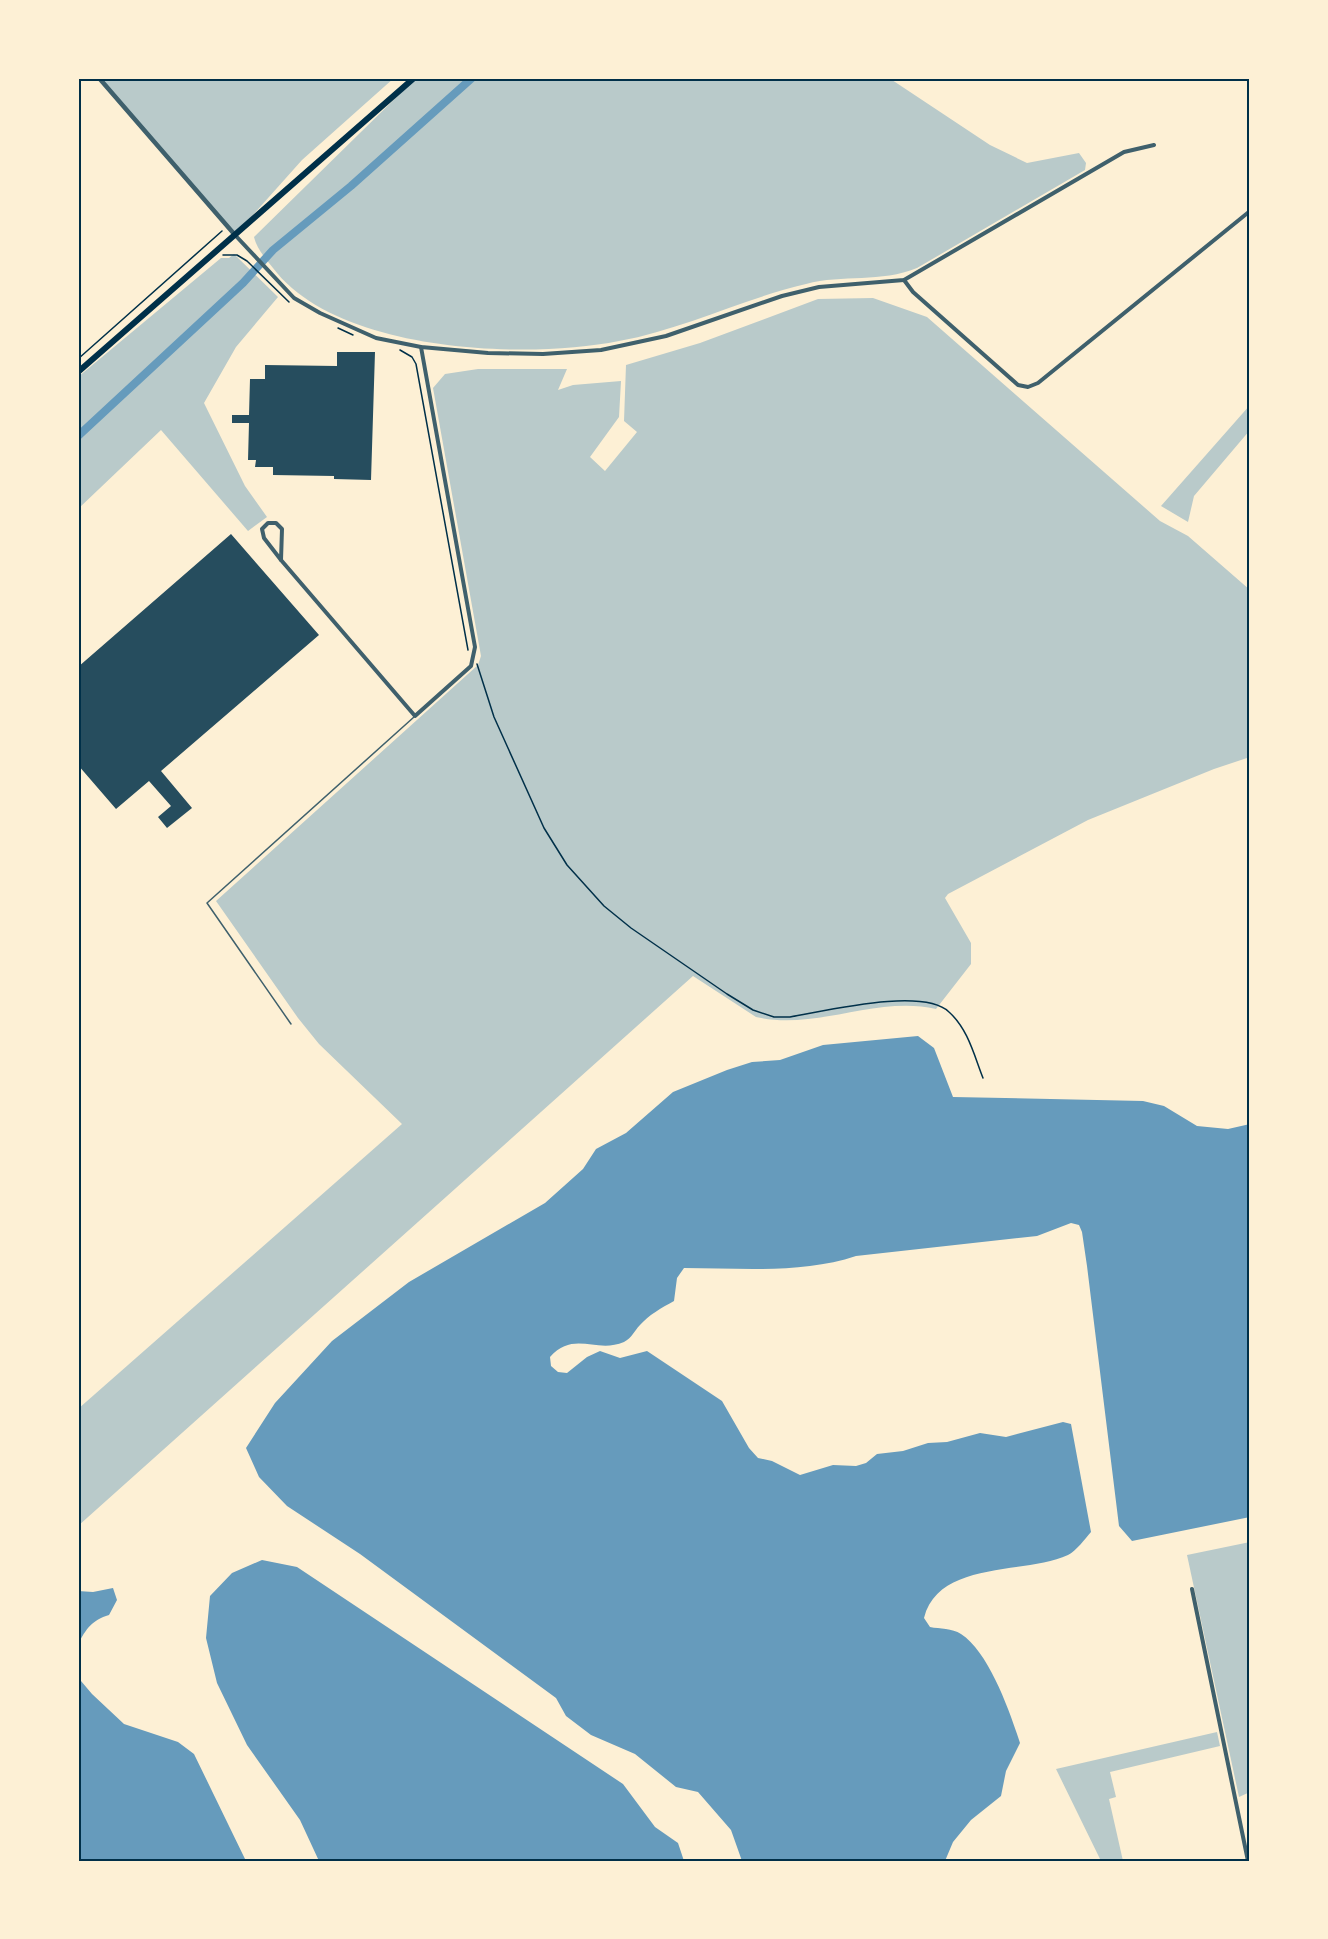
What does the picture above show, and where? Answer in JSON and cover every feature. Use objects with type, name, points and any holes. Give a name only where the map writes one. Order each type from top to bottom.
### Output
[{"type":"main road","points":[[78,372],[414,78]]},
{"type":"street","points":[[99,78],[255,258],[294,298],[376,338],[422,347],[518,354],[601,350],[666,336],[782,296],[819,287],[904,280],[1124,152],[1154,145]]},
{"type":"street","points":[[904,280],[913,292],[1012,380],[1029,387],[1038,383],[1250,211]]},
{"type":"street","points":[[281,560],[282,529],[276,523],[268,523],[262,529],[262,535],[281,560],[415,716],[466,672],[474,658],[473,636],[422,347]]},
{"type":"street","points":[[1192,1589],[1248,1861]]},
{"type":"lane","points":[[291,1024],[207,903],[415,716]]},
{"type":"path","points":[[78,359],[227,226]]},
{"type":"path","points":[[218,249],[225,256],[237,255],[247,261],[264,280]]},
{"type":"path","points":[[415,362],[468,651],[474,658],[494,717],[544,828],[567,865],[604,906],[631,928],[753,1010],[774,1017],[790,1017],[902,1000],[936,1003],[949,1011],[965,1030],[982,1078]]},
{"type":"shaded area","points":[[99,78],[394,78],[302,160],[235,235]]},
{"type":"shaded area","points":[[416,78],[889,78],[990,145],[1027,163],[1079,153],[1086,163],[1085,170],[917,268],[903,273],[834,279],[806,284],[643,336],[579,347],[484,348],[434,343],[385,333],[340,318],[302,296],[273,268],[259,249],[254,237]]},
{"type":"shaded area","points":[[234,254],[278,297],[236,347],[204,403],[245,486],[267,517],[248,531],[161,430],[78,509],[78,377],[221,258],[229,258]]},
{"type":"shaded area","points":[[873,298],[927,317],[1160,521],[1188,536],[1250,590],[1250,757],[1214,769],[1088,820],[948,894],[945,898],[971,943],[971,964],[936,1009],[891,1006],[801,1020],[756,1017],[693,976],[78,1526],[78,1409],[402,1124],[319,1044],[298,1018],[216,901],[478,665],[481,656],[433,388],[445,374],[478,369],[567,369],[558,390],[573,385],[621,381],[619,417],[590,457],[605,471],[637,432],[624,421],[626,365],[700,343],[818,299]]},
{"type":"shaded area","points":[[1250,405],[1250,430],[1194,496],[1188,522],[1161,506]]},
{"type":"shaded area","points":[[1250,1542],[1250,1792],[1239,1797],[1187,1555]]},
{"type":"shaded area","points":[[1217,1732],[1220,1746],[1110,1772],[1116,1797],[1109,1799],[1123,1861],[1101,1861],[1056,1769]]},
{"type":"water","points":[[918,1036],[934,1048],[953,1097],[1143,1101],[1164,1106],[1197,1126],[1228,1129],[1250,1124],[1250,1517],[1132,1541],[1119,1526],[1082,1232],[1079,1225],[1071,1223],[1037,1236],[856,1256],[835,1262],[793,1268],[684,1268],[677,1278],[674,1301],[647,1318],[624,1342],[604,1346],[577,1344],[559,1349],[550,1357],[551,1366],[558,1372],[567,1373],[587,1357],[600,1351],[620,1358],[647,1351],[722,1401],[749,1448],[758,1458],[772,1461],[800,1475],[833,1465],[856,1466],[866,1463],[877,1454],[903,1451],[928,1443],[947,1442],[980,1433],[1006,1437],[1063,1422],[1071,1424],[1091,1532],[1068,1555],[1050,1561],[985,1572],[947,1586],[933,1599],[924,1618],[930,1627],[957,1632],[971,1643],[981,1654],[1004,1700],[1020,1743],[1006,1771],[1001,1796],[971,1820],[953,1842],[945,1861],[742,1861],[731,1830],[698,1792],[676,1787],[635,1754],[591,1735],[566,1716],[556,1698],[360,1554],[287,1506],[259,1477],[246,1448],[275,1403],[332,1341],[409,1282],[545,1203],[583,1169],[596,1149],[626,1133],[673,1092],[752,1062],[780,1060],[823,1045]]},
{"type":"water","points":[[262,1560],[297,1567],[623,1784],[655,1827],[678,1843],[684,1861],[319,1861],[300,1820],[247,1745],[217,1683],[206,1638],[210,1596],[232,1573]]},
{"type":"water","points":[[113,1588],[117,1600],[109,1615],[90,1626],[78,1644],[78,1591],[93,1592]]},
{"type":"water","points":[[78,1672],[81,1681],[92,1694],[124,1724],[178,1742],[194,1754],[246,1861],[78,1861]]},
{"type":"building","points":[[337,352],[375,352],[371,480],[334,479],[334,476],[273,475],[273,467],[255,467],[256,460],[248,460],[249,423],[232,423],[232,415],[249,415],[250,379],[265,379],[265,365],[337,366]]},
{"type":"building","points":[[231,534],[319,635],[161,771],[192,808],[167,828],[158,817],[171,806],[149,781],[116,809],[78,765],[78,667]]},
{"type":"waterway","points":[[78,436],[243,283],[273,250],[351,186],[472,78]]}]
